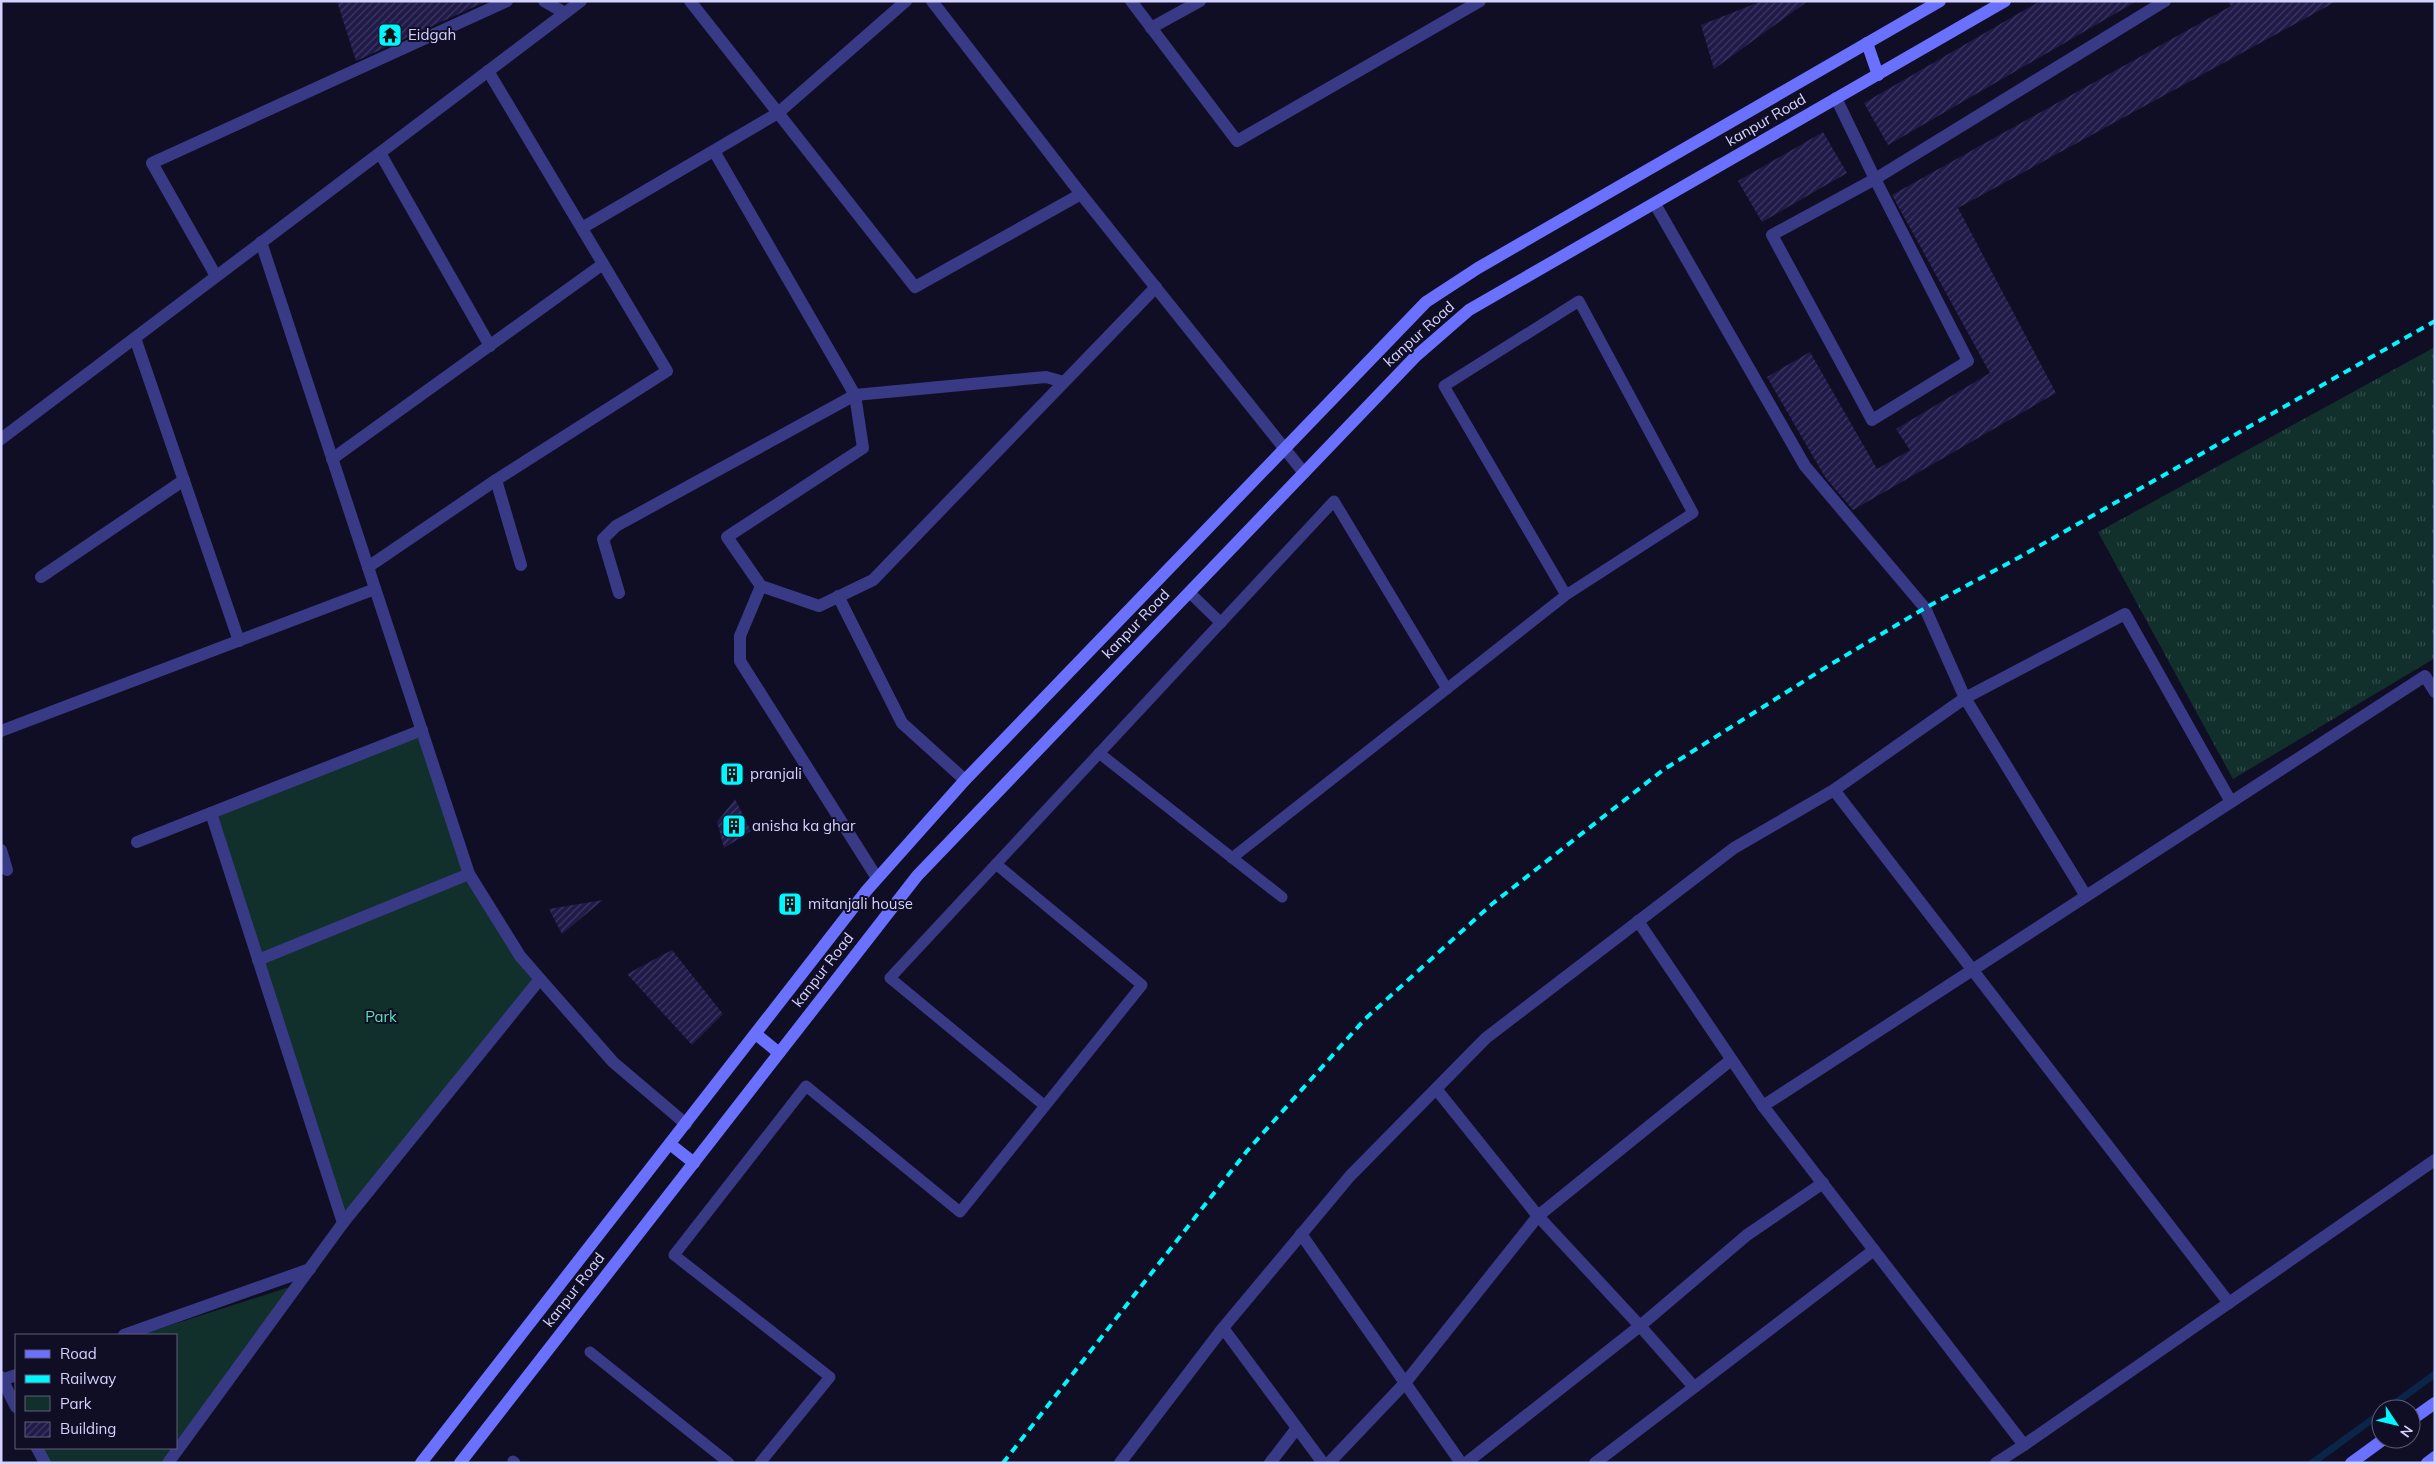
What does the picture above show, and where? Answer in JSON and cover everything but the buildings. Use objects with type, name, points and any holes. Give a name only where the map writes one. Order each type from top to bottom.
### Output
[{"type":"street","points":[[216,276],[152,163],[507,1]]},
{"type":"street","points":[[544,1],[565,13]]},
{"type":"street","points":[[1,439],[581,1]]},
{"type":"street","points":[[690,1],[915,287],[1081,194]]},
{"type":"street","points":[[582,228],[778,113],[906,1]]},
{"type":"street","points":[[932,1],[1081,194],[1304,473]]},
{"type":"street","points":[[1130,1],[1237,141],[1480,1]]},
{"type":"street","points":[[1151,28],[1200,1]]},
{"type":"street","points":[[421,1463],[878,878],[965,780],[1426,302],[1478,268],[1940,1]]},
{"type":"street","name":"kanpur Road","points":[[460,1463],[917,876],[1415,357],[1470,310],[2005,1]]},
{"type":"street","points":[[1836,98],[1875,179],[1968,361],[1872,420],[1772,235],[1875,179],[2165,1]]},
{"type":"street","points":[[1867,43],[1878,75]]},
{"type":"street","points":[[368,567],[496,480],[667,372],[488,71]]},
{"type":"street","points":[[714,151],[855,395],[863,448],[727,537],[761,586],[819,606],[873,580],[1156,287]]},
{"type":"street","points":[[380,152],[490,346]]},
{"type":"street","points":[[1655,204],[1805,466],[1924,608],[1965,698],[2086,896]]},
{"type":"street","points":[[261,242],[469,874],[520,956],[612,1062],[686,1124]]},
{"type":"street","points":[[332,459],[603,264]]},
{"type":"street","points":[[135,338],[239,641]]},
{"type":"street","points":[[619,593],[603,539],[616,526],[855,395],[1046,377],[1064,382]]},
{"type":"street","points":[[41,577],[184,480]]},
{"type":"street","points":[[496,480],[521,565]]},
{"type":"street","points":[[761,586],[740,636],[740,661],[878,878]]},
{"type":"street","points":[[1,731],[375,589]]},
{"type":"street","points":[[838,596],[902,723],[965,780]]},
{"type":"street","points":[[1120,1463],[1223,1328],[1350,1176],[1437,1090],[1486,1038],[1734,848],[1834,790],[1965,698],[2125,614],[2231,802]]},
{"type":"street","points":[[1763,1106],[2425,676],[2435,692]]},
{"type":"street","points":[[137,842],[422,730]]},
{"type":"street","points":[[1834,790],[2229,1303]]},
{"type":"street","points":[[211,813],[343,1223]]},
{"type":"street","points":[[1,850],[7,870]]},
{"type":"street","points":[[258,960],[469,874]]},
{"type":"street","points":[[1638,921],[1763,1106],[2024,1445]]},
{"type":"street","points":[[168,1463],[343,1223],[540,978]]},
{"type":"street","points":[[756,1034],[779,1053]]},
{"type":"street","points":[[1329,1463],[1405,1383],[1538,1216],[1731,1060]]},
{"type":"street","points":[[1437,1090],[1538,1216],[1640,1326],[1694,1388]]},
{"type":"street","points":[[670,1144],[694,1163]]},
{"type":"street","points":[[1996,1463],[2435,1160]]},
{"type":"street","points":[[1466,1463],[1640,1326],[1747,1235],[1823,1183]]},
{"type":"street","points":[[1302,1234],[1461,1463]]},
{"type":"street","points":[[1595,1463],[1874,1250]]},
{"type":"street","points":[[127,1334],[310,1269]]},
{"type":"street","points":[[1223,1328],[1323,1463]]},
{"type":"street","points":[[15,1375],[2,1379],[15,1405]]},
{"type":"street","points":[[2421,1413],[2435,1403]]},
{"type":"street","points":[[1270,1463],[1297,1428]]},
{"type":"street","points":[[2351,1463],[2371,1448]]},
{"type":"street","points":[[38,1449],[45,1463]]},
{"type":"street","points":[[2427,1463],[2435,1457]]},
{"type":"lane","points":[[1232,858],[1566,595],[1693,512],[1579,301],[1444,386],[1566,595]]},
{"type":"lane","points":[[1045,1106],[890,978],[1334,501],[1447,689]]},
{"type":"lane","points":[[1189,592],[1220,623]]},
{"type":"lane","points":[[1099,754],[1282,897]]},
{"type":"lane","points":[[760,1463],[830,1377],[674,1255],[806,1086],[960,1212],[1142,985],[996,864]]},
{"type":"lane","points":[[590,1352],[729,1463]]},
{"type":"green space","points":[[2435,347],[2435,658],[2233,779],[2098,532]]},
{"type":"green space","name":"Park","points":[[422,730],[469,874],[540,979],[343,1223],[211,813]]},
{"type":"green space","points":[[299,1284],[168,1463],[48,1463],[41,1449],[178,1449],[178,1334],[143,1334]]},
{"type":"waterway","points":[[2401,1399],[2435,1374]]},
{"type":"waterway","points":[[2312,1463],[2371,1420]]},
{"type":"railway","points":[[1003,1463],[1247,1151],[1365,1019],[1492,904],[1663,770],[1828,666],[1925,608],[2018,558],[2435,321]]},
{"type":"place","name":"Eidgah","points":[[390,35]]},
{"type":"place","name":"pranjali","points":[[732,774]]},
{"type":"place","name":"anisha ka ghar","points":[[734,826]]},
{"type":"place","name":"mitanjali house","points":[[790,904]]}]
